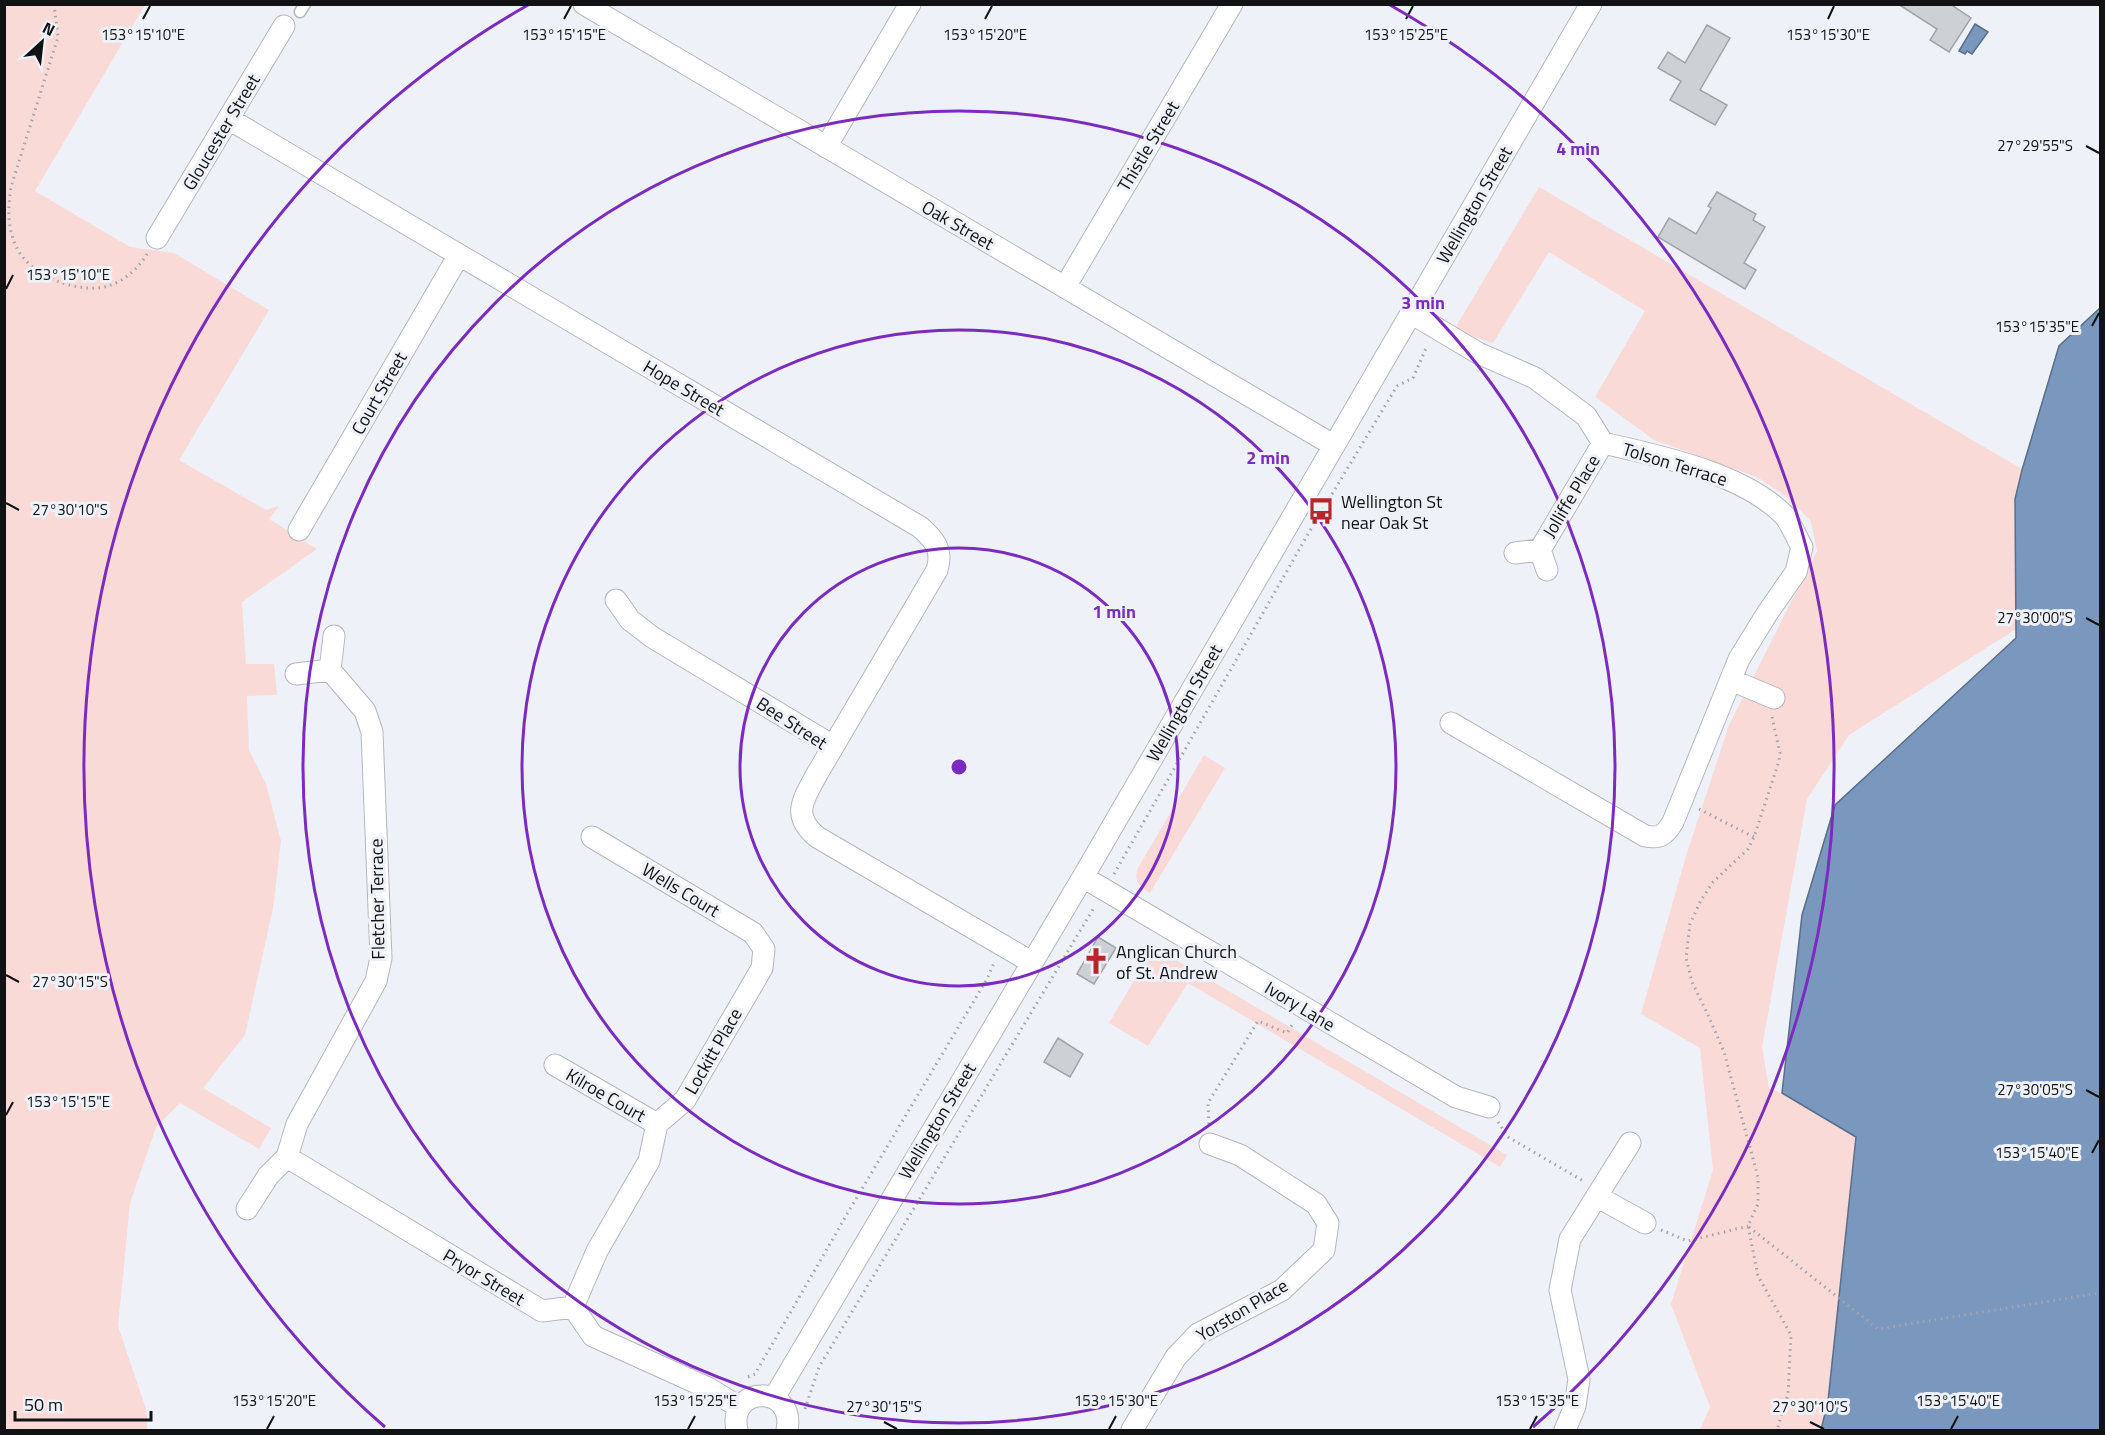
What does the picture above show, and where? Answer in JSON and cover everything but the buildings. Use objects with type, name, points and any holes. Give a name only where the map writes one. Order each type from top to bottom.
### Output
[{"type":"street","points":[[826,147],[910,4]]},
{"type":"street","name":"Thistle Street","points":[[1065,287],[1232,4]]},
{"type":"street","name":"Wellington Street","points":[[774,1398],[1083,876],[1591,4]]},
{"type":"street","name":"Oak Street","points":[[591,6],[1333,445]]},
{"type":"street","name":"Gloucester Street","points":[[157,238],[296,14]]},
{"type":"street","name":"Hope Street","points":[[229,119],[920,527],[933,538],[940,553],[937,570],[833,746]]},
{"type":"street","name":"Court Street","points":[[299,530],[459,255]]},
{"type":"street","name":"Tolson Terrace","points":[[1411,313],[1478,353],[1535,378],[1586,416],[1603,443],[1654,455],[1742,484],[1785,516],[1802,547],[1796,572],[1739,659],[1667,832],[1656,838],[1645,836],[1451,723]]},
{"type":"street","name":"Jolliffe Place","points":[[1547,570],[1540,550],[1603,443]]},
{"type":"street","name":"Jolliffe Place","points":[[1515,554],[1540,550]]},
{"type":"street","name":"Bee Street","points":[[616,600],[630,620],[652,638],[833,746],[802,802],[801,814],[806,828],[825,842],[1031,962]]},
{"type":"street","points":[[296,674],[330,670],[334,636]]},
{"type":"street","name":"Fletcher Terrace","points":[[287,1157],[297,1124],[376,981],[381,958],[372,732],[364,711],[330,670]]},
{"type":"street","points":[[1731,680],[1771,696]]},
{"type":"street","name":"Wells Court","points":[[592,837],[753,933],[764,949]]},
{"type":"street","name":"Ivory Lane","points":[[1083,876],[1456,1097],[1489,1107]]},
{"type":"street","name":"Lockitt Place","points":[[657,1124],[685,1100],[762,968],[764,949]]},
{"type":"street","name":"Kilroe Court","points":[[555,1065],[657,1124]]},
{"type":"street","points":[[657,1124],[649,1161],[597,1251],[573,1307],[593,1336],[708,1389],[739,1407]]},
{"type":"street","points":[[1565,1431],[1575,1406],[1579,1379],[1560,1290],[1570,1239],[1630,1143]]},
{"type":"street","name":"Yorston Place","points":[[1132,1431],[1176,1356],[1198,1334],[1282,1290],[1324,1250],[1328,1223],[1316,1204],[1240,1155],[1210,1144]]},
{"type":"street","points":[[247,1209],[268,1176],[287,1157]]},
{"type":"street","name":"Pryor Street","points":[[287,1157],[542,1311],[573,1307]]},
{"type":"street","points":[[1598,1197],[1646,1223]]},
{"type":"street","points":[[736,1431],[735,1418],[739,1407],[746,1400],[755,1396],[765,1396],[774,1398],[782,1405],[787,1413],[787,1431]]},
{"type":"path","points":[[54,4],[58,37],[11,187],[8,207],[9,227],[16,248],[33,268],[56,282],[85,288],[106,286],[123,279],[140,265],[157,238]]},
{"type":"path","points":[[805,1409],[819,1367],[1105,891],[1290,566],[1397,386],[1413,378],[1434,328]]},
{"type":"path","points":[[1771,696],[1780,753],[1754,837],[1748,849],[1713,882],[1701,900],[1690,924],[1686,958],[1692,982],[1724,1052],[1758,1177],[1758,1204],[1748,1226],[1758,1276],[1791,1335],[1788,1394],[1777,1431]]},
{"type":"path","points":[[1682,800],[1754,837]]},
{"type":"path","points":[[746,1379],[755,1374],[987,980],[1001,946]]},
{"type":"path","points":[[1210,1144],[1208,1103],[1258,1021],[1287,1033],[1303,1008]]},
{"type":"path","points":[[1489,1107],[1508,1137],[1593,1187],[1598,1197]]},
{"type":"path","points":[[1646,1223],[1688,1241],[1748,1226]]},
{"type":"path","points":[[1748,1226],[1878,1329],[2100,1293]]},
{"type":"shaded area","points":[[4,5],[145,5],[35,191],[130,247],[174,253],[269,310],[179,460],[266,510],[279,506],[269,519],[317,549],[242,602],[246,664],[274,664],[277,695],[247,696],[249,750],[266,784],[281,841],[273,908],[245,1035],[203,1088],[271,1128],[259,1149],[180,1103],[156,1127],[130,1203],[118,1326],[147,1412],[147,1430],[5,1430]]},
{"type":"shaded area","points":[[1539,187],[2022,469],[2059,346],[2100,308],[2100,1430],[1700,1430],[1710,1407],[1671,1304],[1713,1170],[1700,1048],[1641,1014],[1686,856],[1729,725],[1817,551],[1811,521],[1787,497],[1757,477],[1654,440],[1595,397],[1645,311],[1549,252],[1493,343],[1454,330]],"holes":[[[2016,629],[2016,638],[1835,805],[1802,915],[1782,1093],[1769,1088],[1762,1047],[1807,799],[1849,735]]]},
{"type":"shaded area","points":[[1204,755],[1225,768],[1150,893],[1138,883],[1136,876],[1138,868]]},
{"type":"shaded area","points":[[1154,947],[1507,1155],[1500,1167],[1188,983],[1148,1046],[1109,1023]]},
{"type":"water","points":[[1975,24],[1988,32],[1972,54],[1967,51],[1965,54],[1959,51]]},
{"type":"water","points":[[2100,308],[2100,1430],[1821,1430],[1828,1401],[1856,1137],[1782,1093],[1802,915],[1835,805],[2016,638],[2015,499],[2022,470],[2059,346]]},
{"type":"place","name":"Wellington St near Oak St","points":[[1321,511]]},
{"type":"place","name":"Anglican Church of St. Andrew","points":[[1096,961]]}]
